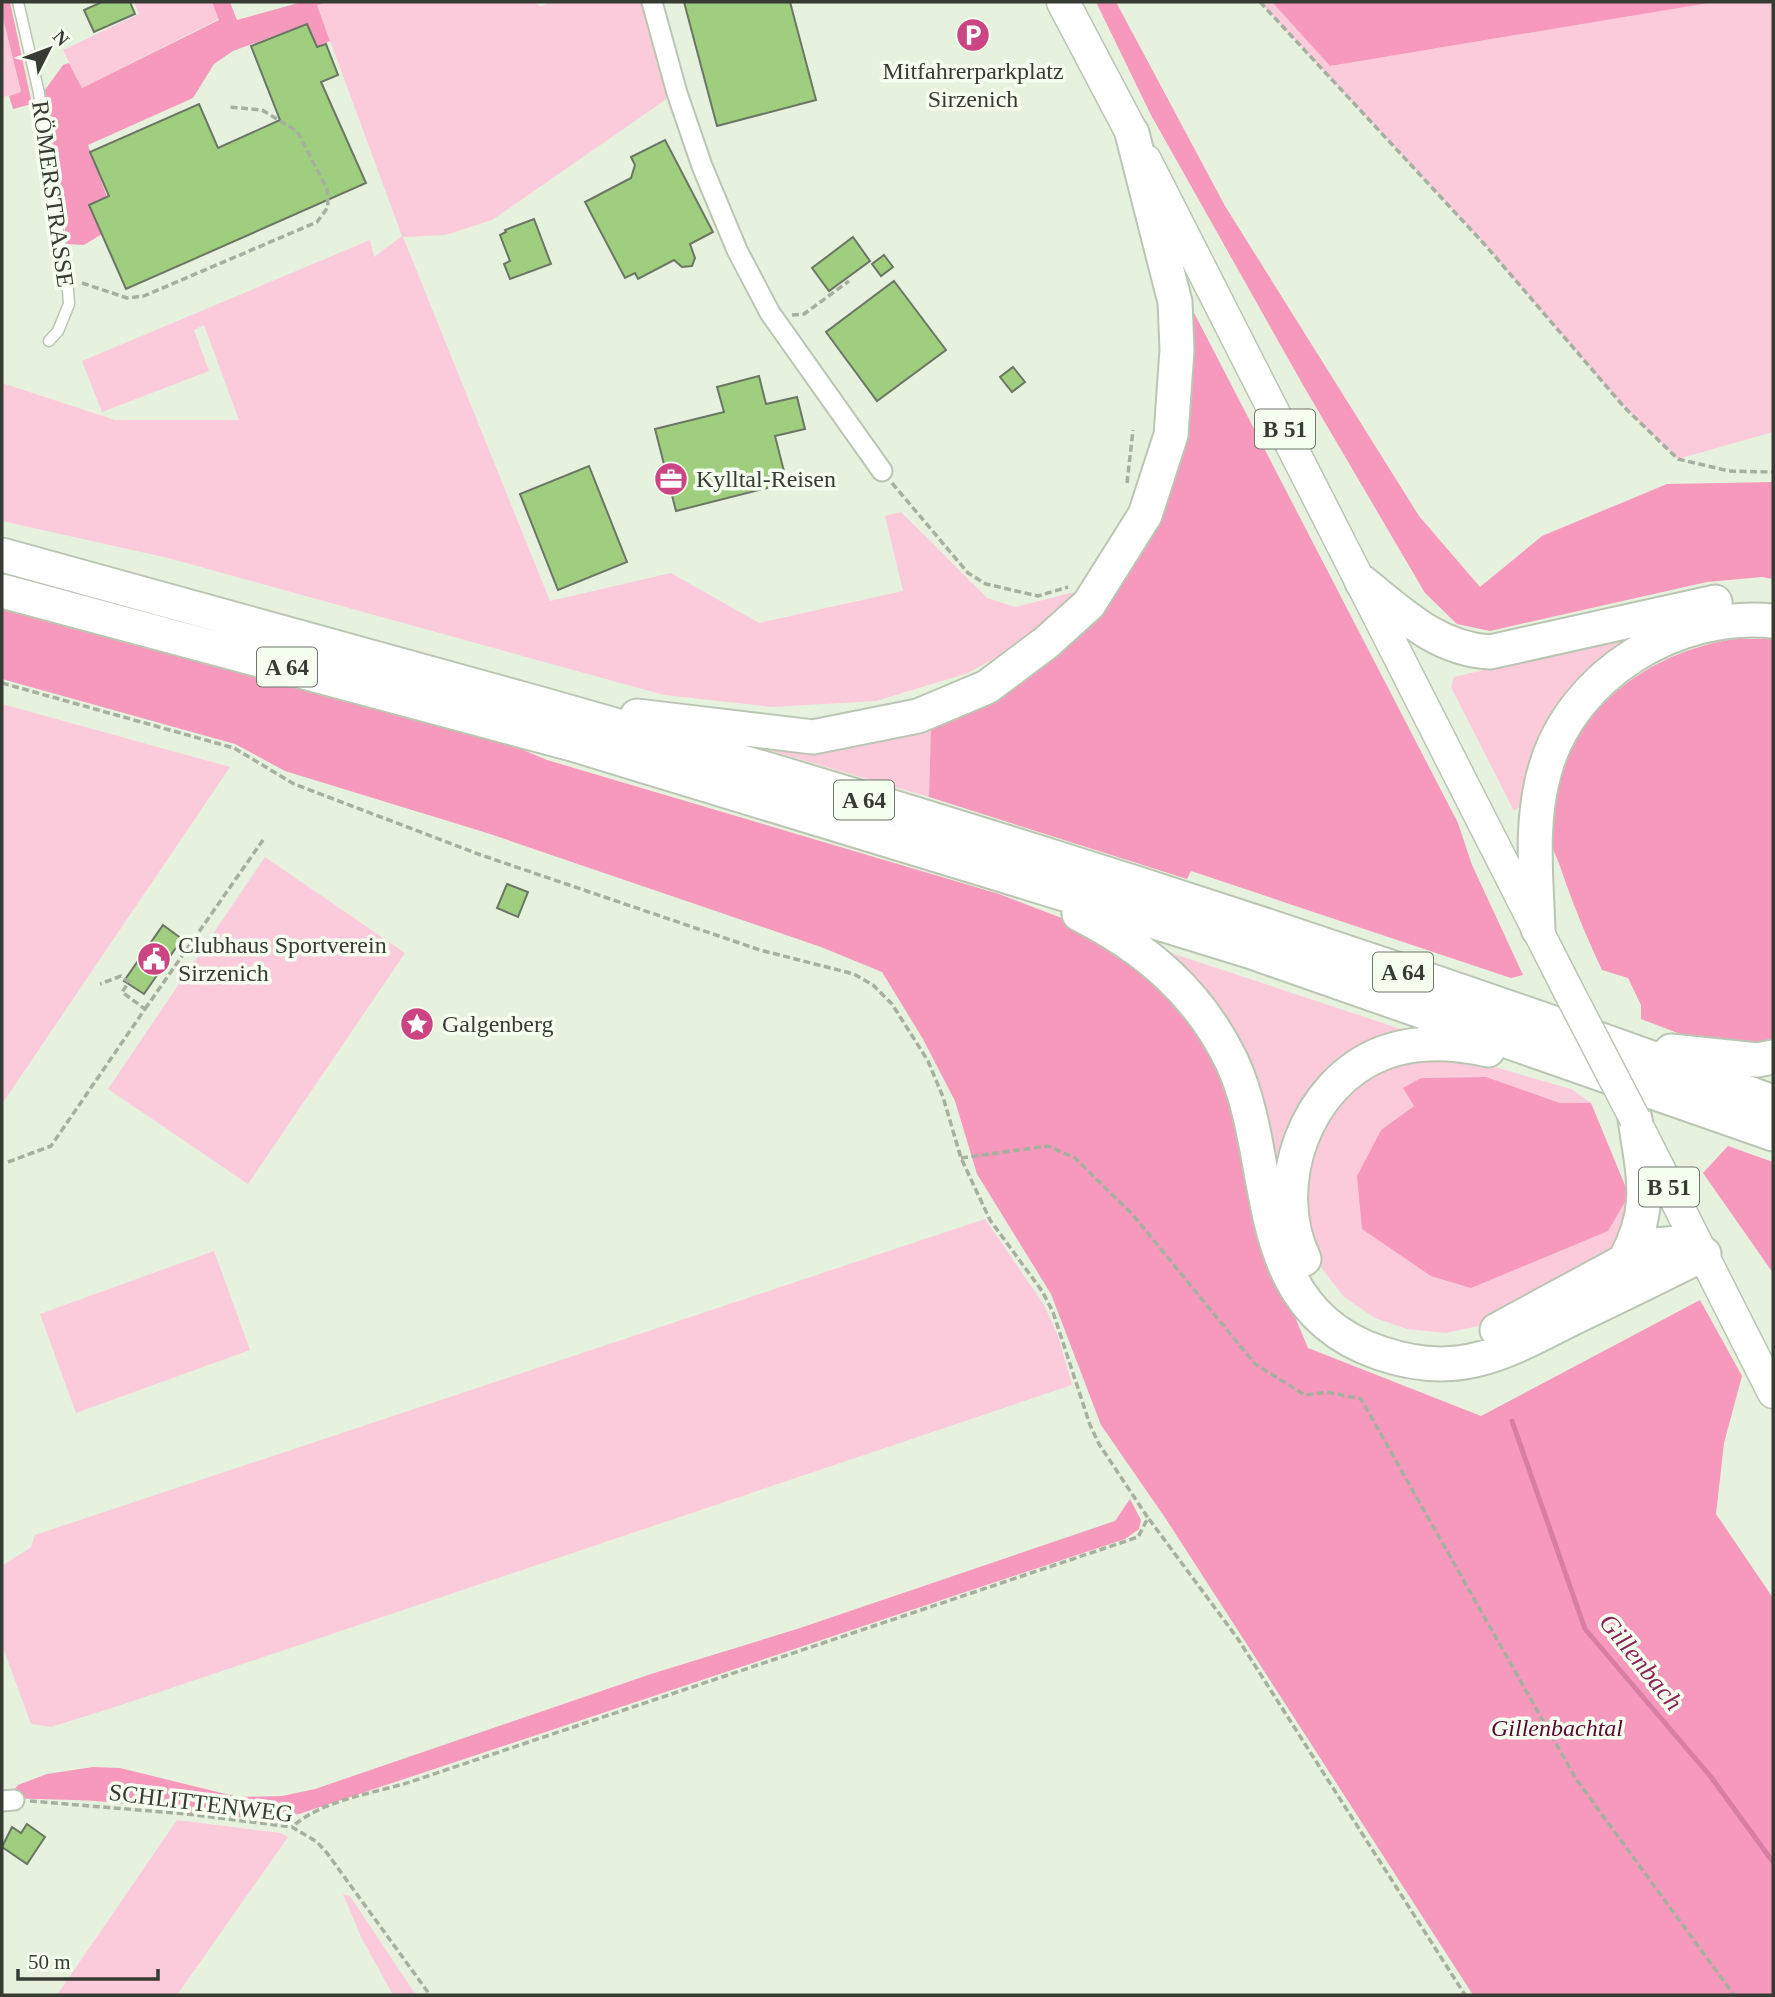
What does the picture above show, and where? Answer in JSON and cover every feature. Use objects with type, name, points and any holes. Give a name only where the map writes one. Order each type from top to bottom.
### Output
[{"type":"highway","name":"B 51","points":[[1063,2],[1132,133]]},
{"type":"highway","points":[[545,705],[813,737],[856,730],[918,716],[987,687],[1047,642],[1089,604],[1145,514],[1171,435],[1177,349],[1175,302],[1132,133]]},
{"type":"highway","name":"A 64","points":[[2,555],[545,705],[1184,898],[1623,1046],[1773,1101]]},
{"type":"highway","points":[[1362,582],[1438,639],[1467,651],[1490,652],[1707,604],[1751,597],[1773,599]]},
{"type":"highway","name":"A 64","points":[[2,591],[572,744],[1009,877],[1250,951],[1773,1133]]},
{"type":"highway","points":[[1538,929],[1536,813],[1545,768],[1573,713],[1605,678],[1630,657],[1660,640],[1703,625],[1753,619],[1773,621]]},
{"type":"highway","points":[[1009,877],[1138,948],[1181,985],[1205,1016],[1241,1083],[1266,1209],[1287,1269],[1318,1313],[1359,1345],[1418,1363],[1441,1364],[1476,1360],[1511,1348],[1704,1254]]},
{"type":"highway","points":[[1651,1089],[1464,1045],[1432,1043],[1405,1047],[1366,1061],[1325,1096],[1303,1134],[1294,1164],[1292,1217],[1295,1237],[1306,1263],[1342,1306],[1368,1324],[1394,1334],[1438,1342],[1495,1331],[1654,1245],[1671,1241],[1704,1254]]},
{"type":"highway","points":[[1623,1046],[1757,1060],[1773,1057]]},
{"type":"highway","points":[[1625,1260],[1639,1232],[1645,1205],[1635,1119]]},
{"type":"main road","name":"B 51","points":[[1132,133],[1773,1393]]},
{"type":"street","points":[[652,2],[678,97],[702,166],[737,250],[769,313],[882,471]]},
{"type":"lane","name":"RÖMERSTRASSE","points":[[18,2],[38,93],[52,203],[67,277],[69,304],[58,331],[49,341]]},
{"type":"path","points":[[1260,2],[1487,247],[1625,408],[1678,459],[1729,471],[1773,472]]},
{"type":"path","points":[[67,277],[118,295],[144,296],[317,222],[328,207],[327,189],[297,131],[262,110],[229,107]]},
{"type":"path","points":[[769,313],[804,314],[849,281]]},
{"type":"path","points":[[1126,492],[1133,429]]},
{"type":"path","points":[[882,471],[968,573],[986,584],[1038,596],[1074,584]]},
{"type":"path","points":[[2,683],[234,748],[294,784],[481,855],[760,950],[854,974],[873,985],[907,1025],[943,1097],[961,1158],[990,1220],[1042,1291],[1053,1312],[1095,1435],[1148,1518],[1238,1639],[1465,1995]]},
{"type":"path","points":[[8,1161],[51,1146],[263,840]]},
{"type":"path","points":[[100,984],[121,976],[130,982],[122,992],[145,1009]]},
{"type":"path","points":[[961,1158],[1048,1146],[1076,1158],[1133,1215],[1255,1364],[1305,1395],[1327,1392],[1362,1399],[1576,1779],[1734,1995]]},
{"type":"path","points":[[292,1827],[304,1816],[328,1807],[410,1782],[1138,1537],[1148,1518]]},
{"type":"path","name":"SCHLITTENWEG","points":[[8,1800],[187,1814],[292,1827],[317,1842],[327,1853],[430,1995]]},
{"type":"shaded area","points":[[134,2],[212,2],[219,19],[82,88],[63,50],[139,14]]},
{"type":"shaded area","points":[[328,2],[533,2],[541,6],[551,2],[643,2],[668,98],[492,220],[445,235],[403,237],[550,601],[671,573],[759,623],[903,591],[885,516],[901,512],[987,598],[1015,607],[1079,591],[1027,640],[968,673],[876,701],[772,707],[664,695],[168,558],[2,521],[2,383],[115,420],[239,420],[204,325],[194,330],[209,371],[102,412],[82,361],[370,240],[374,257],[402,236],[317,5]]},
{"type":"shaded area","points":[[1260,2],[1272,2],[1330,66],[1630,16],[1514,2],[1773,2],[1773,432],[1678,459],[1625,408],[1487,247]]},
{"type":"shaded area","points":[[2,14],[21,93],[2,97]]},
{"type":"shaded area","points":[[1631,635],[1633,641],[1544,735],[1525,781],[1519,807],[1514,811],[1451,687],[1454,677]]},
{"type":"shaded area","points":[[2,704],[230,767],[2,1104]]},
{"type":"shaded area","points":[[931,726],[929,797],[758,747],[831,747]]},
{"type":"shaded area","points":[[265,857],[405,953],[248,1184],[108,1089]]},
{"type":"shaded area","points":[[1162,950],[1413,1033],[1368,1051],[1281,1195]]},
{"type":"shaded area","points":[[1463,1058],[1571,1089],[1591,1103],[1560,1103],[1486,1077],[1421,1078],[1404,1088],[1414,1106],[1381,1130],[1357,1176],[1629,1195],[1633,1209],[1610,1257],[1488,1324],[1446,1333],[1407,1329],[1375,1318],[1344,1297],[1320,1266],[1304,1232],[1303,1156],[1322,1115],[1385,1063]]},
{"type":"shaded area","points":[[985,1219],[1044,1305],[1058,1336],[1072,1385],[115,1707],[51,1727],[31,1724],[2,1645],[2,1566],[31,1547],[35,1535]]},
{"type":"shaded area","points":[[214,1251],[250,1350],[76,1413],[40,1314]]},
{"type":"shaded area","points":[[177,1820],[281,1833],[288,1837],[177,1995],[57,1995]]},
{"type":"shaded area","points":[[343,1894],[350,1896],[416,1995],[393,1995],[361,1937]]},
{"type":"green space","points":[[2,2],[10,2],[32,104],[13,109],[9,96],[21,92],[2,14]]},
{"type":"green space","points":[[212,2],[230,2],[237,20],[302,2],[328,2],[317,5],[330,41],[317,47],[307,24],[233,51],[214,64],[193,98],[88,145],[107,197],[89,205],[102,234],[84,245],[67,244],[45,90],[63,65],[69,63],[82,88],[219,20]]},
{"type":"green space","points":[[1096,2],[1116,2],[1225,206],[1419,516],[1480,587],[1542,536],[1667,484],[1773,482],[1773,579],[1762,577],[1707,582],[1490,631],[1457,624],[1425,593],[1303,385],[1151,115]]},
{"type":"green space","points":[[1272,2],[1714,2],[1330,66]]},
{"type":"green space","points":[[1191,307],[1458,823],[1472,865],[1523,975],[1511,978],[1191,871],[1187,879],[929,797],[931,726],[1108,598]]},
{"type":"green space","name":"Gillenbachtal","points":[[2,604],[507,743],[547,760],[999,894],[1085,927],[1139,958],[1213,1045],[1238,1113],[1256,1224],[1308,1348],[1481,1416],[1700,1300],[1742,1376],[1724,1443],[1716,1514],[1773,1598],[1773,1995],[1473,1995],[1166,1519],[1101,1425],[1051,1294],[977,1174],[955,1101],[923,1039],[882,972],[821,947],[487,833],[285,771],[235,744],[2,679]]},
{"type":"green space","points":[[1734,639],[1773,639],[1773,1048],[1704,1043],[1641,1019],[1641,1005],[1628,978],[1602,970],[1574,906],[1549,835],[1564,767],[1577,738],[1596,712],[1618,690],[1672,657]]},
{"type":"green space","points":[[1486,1077],[1560,1103],[1591,1103],[1629,1195],[1608,1231],[1471,1288],[1431,1276],[1362,1229],[1357,1176],[1381,1130],[1414,1106],[1403,1088],[1421,1078]]},
{"type":"green space","points":[[1728,1146],[1773,1162],[1773,1273],[1703,1173]]},
{"type":"green space","points":[[1130,1499],[1141,1520],[1139,1529],[1125,1539],[299,1814],[232,1817],[105,1802],[15,1798],[13,1791],[18,1785],[47,1774],[93,1767],[120,1768],[238,1797],[282,1796],[315,1789],[651,1674],[797,1629],[1115,1521]]},
{"type":"building","points":[[102,2],[130,2],[135,14],[94,32],[84,10]]},
{"type":"building","points":[[684,2],[790,2],[816,100],[717,126]]},
{"type":"building","points":[[307,24],[317,47],[326,44],[338,75],[321,82],[366,183],[126,289],[89,205],[109,196],[90,152],[199,104],[218,148],[280,120],[251,46]]},
{"type":"building","points":[[665,140],[713,232],[690,244],[695,258],[692,266],[682,267],[674,260],[638,279],[635,273],[625,278],[585,202],[631,178],[635,165],[631,157]]},
{"type":"building","points":[[534,219],[551,264],[510,279],[504,264],[510,261],[500,235],[506,232],[505,230]]},
{"type":"building","points":[[853,237],[870,261],[829,291],[812,268]]},
{"type":"building","points":[[884,255],[893,267],[881,276],[872,264]]},
{"type":"building","points":[[894,281],[946,350],[877,401],[826,332]]},
{"type":"building","points":[[1013,367],[1025,382],[1012,392],[1000,377]]},
{"type":"building","points":[[759,376],[766,404],[797,397],[805,429],[775,436],[787,483],[676,511],[655,429],[724,412],[717,387]]},
{"type":"building","points":[[589,466],[627,562],[558,590],[520,494]]},
{"type":"building","points":[[507,884],[528,892],[518,917],[497,908]]},
{"type":"building","name":"Clubhaus Sportverein Sirzenich","points":[[163,925],[182,939],[144,994],[124,981]]},
{"type":"building","points":[[27,1824],[45,1837],[27,1864],[2,1847],[12,1827],[21,1833]]},
{"type":"waterway","name":"Gillenbach","points":[[1512,1421],[1585,1629],[1711,1777],[1773,1862]]},
{"type":"place","name":"Mitfahrerparkplatz Sirzenich","points":[[973,35]]},
{"type":"place","name":"Kylltal-Reisen","points":[[671,479]]},
{"type":"place","name":"Clubhaus Sportverein Sirzenich","points":[[154,959]]},
{"type":"place","name":"Galgenberg","points":[[417,1024]]}]
